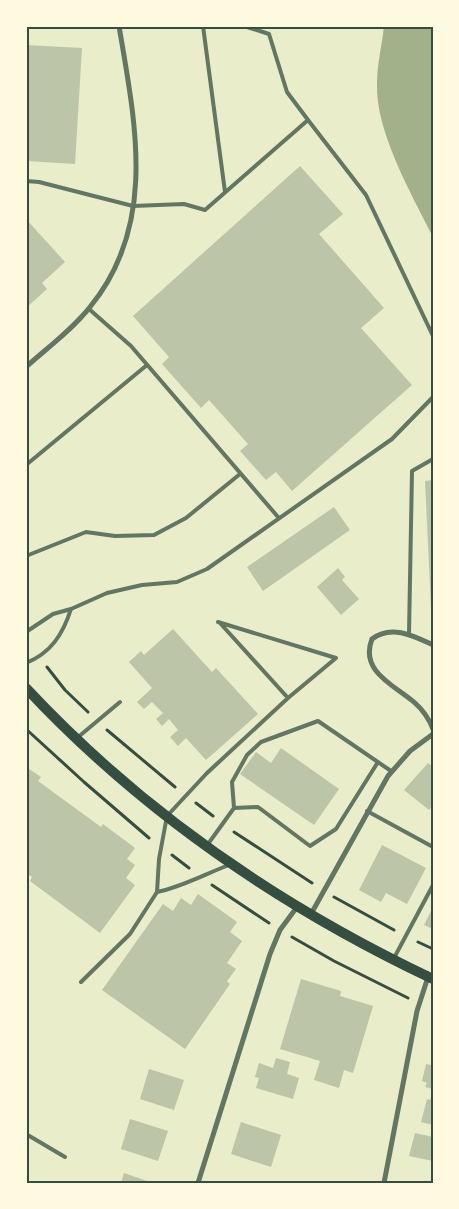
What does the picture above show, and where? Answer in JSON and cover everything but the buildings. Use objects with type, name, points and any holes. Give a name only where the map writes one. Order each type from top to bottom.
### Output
[{"type":"main road","points":[[26,688],[77,738],[167,816],[206,846],[297,907],[393,960],[430,978]]},
{"type":"street","points":[[26,367],[89,309],[117,263],[124,244],[133,206],[137,143],[119,26]]},
{"type":"street","points":[[433,645],[409,634],[393,631],[379,634],[372,639],[370,646],[371,662],[380,677],[416,704],[433,729]]},
{"type":"street","points":[[310,914],[367,810],[392,771],[410,751],[433,734]]},
{"type":"street","points":[[198,1183],[270,954],[280,930],[297,907]]},
{"type":"street","points":[[384,1183],[417,1011],[430,978]]},
{"type":"lane","points":[[203,26],[226,192]]},
{"type":"lane","points":[[244,26],[269,34],[287,92],[366,195],[433,336]]},
{"type":"lane","points":[[26,181],[39,182],[133,206],[184,204],[205,210],[308,120]]},
{"type":"lane","points":[[89,309],[132,346],[278,517]]},
{"type":"lane","points":[[26,465],[147,365]]},
{"type":"lane","points":[[26,632],[54,614],[71,609],[107,593],[142,585],[178,582],[207,569],[278,517],[392,439],[433,397]]},
{"type":"lane","points":[[409,634],[412,471],[433,459]]},
{"type":"lane","points":[[26,556],[86,532],[115,536],[154,535],[186,518],[240,474]]},
{"type":"lane","points":[[26,663],[40,658],[51,648],[65,626],[71,609]]},
{"type":"lane","points":[[81,982],[130,934],[157,892],[159,859],[167,816],[207,773],[288,698],[336,658],[218,622],[288,698]]},
{"type":"lane","points":[[77,738],[120,702]]},
{"type":"lane","points":[[206,846],[234,808],[232,782],[247,755],[261,742],[318,722],[392,771]]},
{"type":"lane","points":[[234,808],[258,807],[310,846],[336,829],[378,762]]},
{"type":"lane","points":[[367,810],[433,847]]},
{"type":"lane","points":[[157,892],[174,889],[200,876],[232,864]]},
{"type":"lane","points":[[393,960],[433,885]]},
{"type":"lane","points":[[26,1134],[65,1157]]},
{"type":"path","points":[[40,658],[65,690],[82,706]]},
{"type":"path","points":[[26,729],[104,800],[162,848],[258,916]]},
{"type":"path","points":[[307,946],[388,989]]},
{"type":"shaded area","points":[[384,26],[433,26],[433,237],[396,162],[382,121],[377,83]]}]
